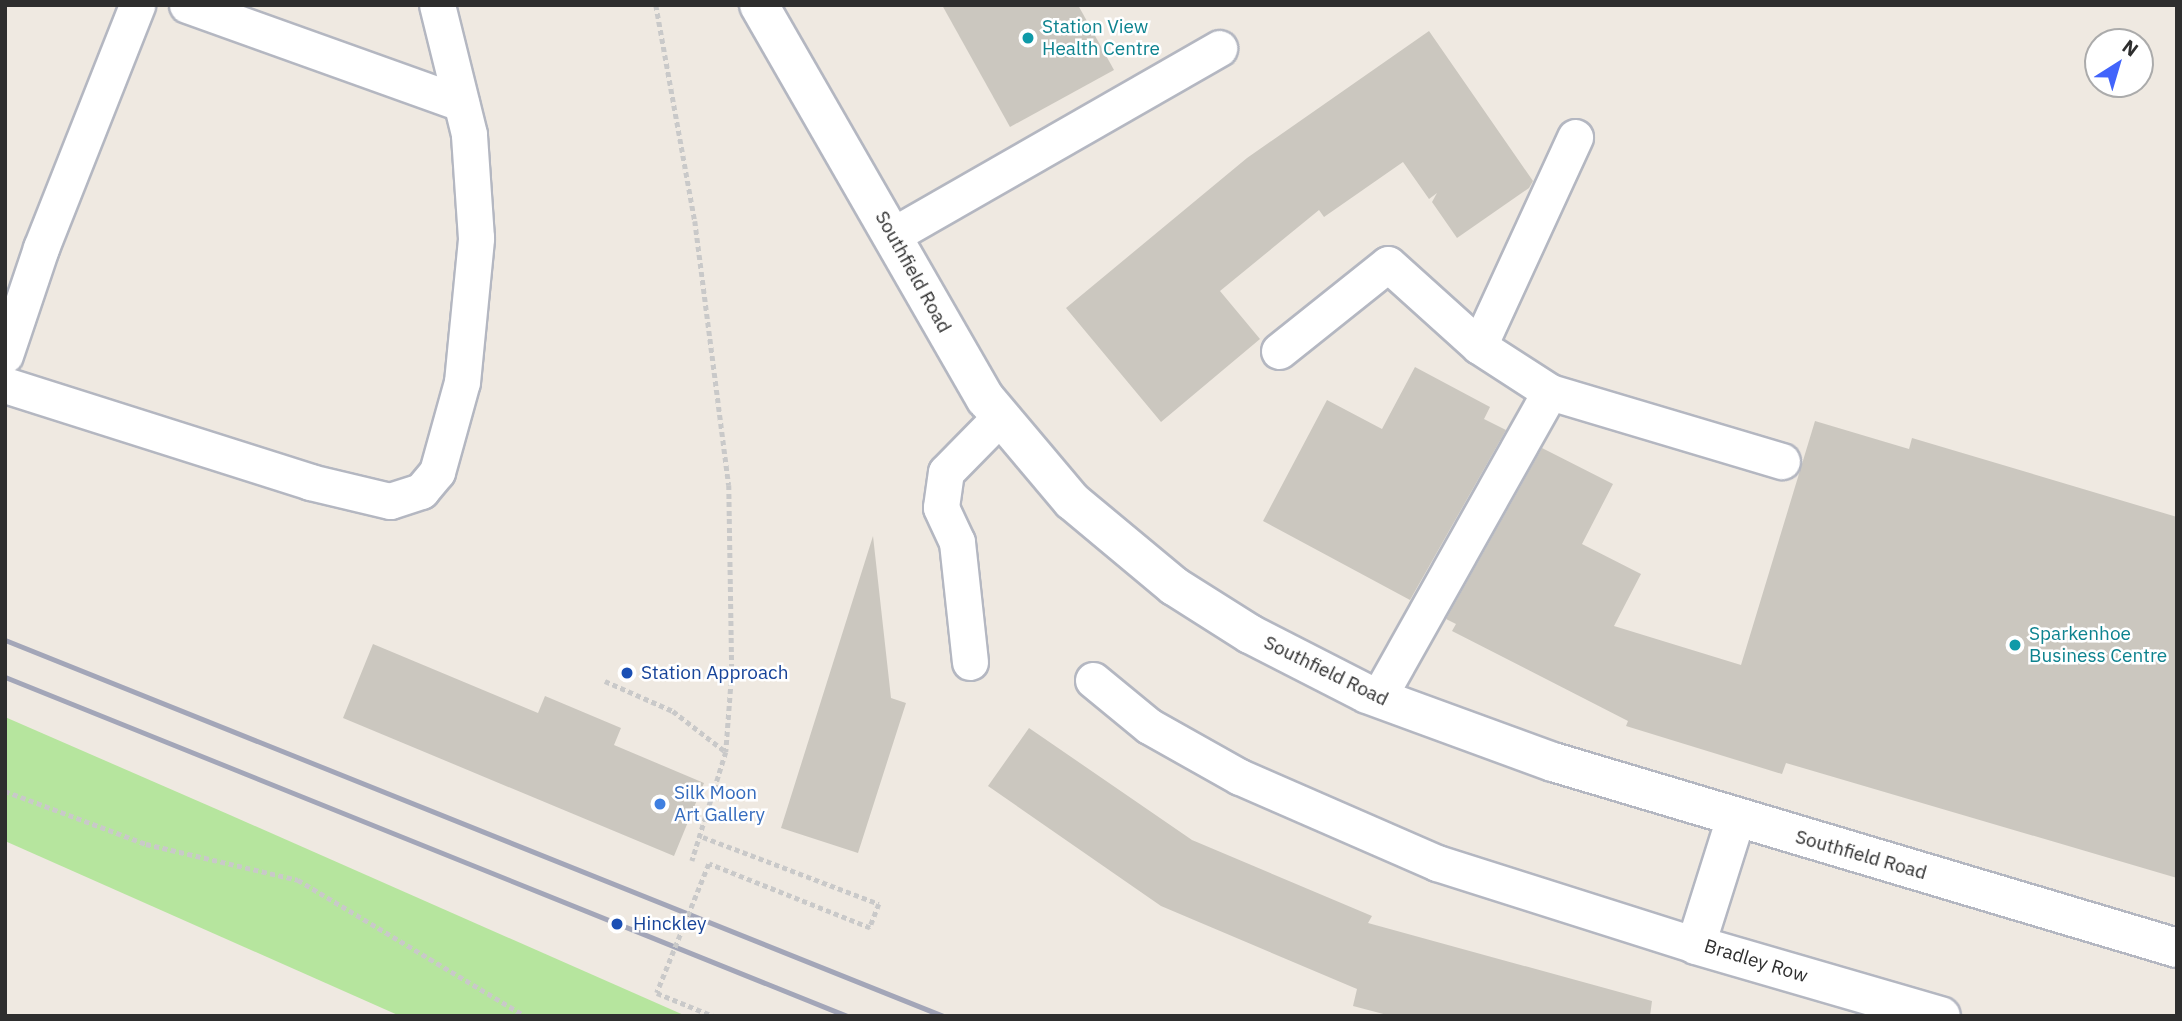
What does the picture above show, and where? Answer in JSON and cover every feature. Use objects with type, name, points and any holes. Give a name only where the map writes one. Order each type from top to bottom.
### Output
[{"type":"main road","name":"Southfield Road","points":[[759,5],[893,235],[938,320],[999,418],[1072,501],[1174,586],[1250,634],[1378,698],[1553,762],[2177,948]]},
{"type":"main road","name":"Bradley Row","points":[[1736,818],[1696,945],[1941,1016]]},
{"type":"lane","points":[[5,355],[41,248],[137,5]]},
{"type":"lane","points":[[187,5],[461,103]]},
{"type":"lane","points":[[5,385],[310,482],[390,501],[421,491],[437,472],[461,382],[476,238],[469,135],[437,5]]},
{"type":"lane","points":[[893,235],[1219,48]]},
{"type":"lane","points":[[1479,346],[1575,137]]},
{"type":"lane","points":[[1279,351],[1388,264],[1479,346],[1550,392],[1782,461]]},
{"type":"lane","points":[[1378,698],[1550,392]]},
{"type":"lane","points":[[970,662],[957,542],[941,507],[946,472],[999,418]]},
{"type":"lane","points":[[1093,680],[1149,726],[1240,777],[1437,863],[1696,945]]},
{"type":"path","points":[[656,5],[695,221],[729,485],[732,671],[726,752],[703,837],[692,861]]},
{"type":"path","points":[[605,681],[673,711],[726,752]]},
{"type":"path","points":[[5,791],[146,844],[298,880],[525,1016]]},
{"type":"path","points":[[703,837],[880,904],[870,928],[709,864],[657,993],[713,1016]]},
{"type":"green space","points":[[5,717],[686,1016],[400,1016],[5,841]]},
{"type":"building","name":"Station View Health Centre","points":[[942,5],[1078,5],[1114,70],[1010,127]]},
{"type":"building","points":[[1429,31],[1533,181],[1529,188],[1457,238],[1432,202],[1437,193],[1429,199],[1403,162],[1324,217],[1319,210],[1220,291],[1260,339],[1161,422],[1066,308],[1247,158]]},
{"type":"building","points":[[1415,367],[1490,407],[1484,419],[1506,430],[1410,600],[1263,521],[1327,400],[1382,429]]},
{"type":"building","name":"Sparkenhoe Business Centre","points":[[1815,421],[1909,449],[1912,438],[2177,517],[2177,878],[1786,763],[1782,774],[1626,726],[1628,721],[1452,631],[1456,624],[1446,619],[1542,448],[1613,484],[1582,544],[1641,574],[1614,626],[1741,665]]},
{"type":"building","points":[[873,536],[891,698],[906,703],[858,853],[781,828]]},
{"type":"building","points":[[373,644],[538,713],[545,696],[621,728],[614,745],[704,783],[674,856],[343,718]]},
{"type":"building","points":[[1029,728],[1192,840],[1372,916],[1368,923],[1652,1001],[1650,1016],[1391,1016],[1353,1006],[1357,989],[1161,906],[988,786]]},
{"type":"railway","points":[[5,640],[943,1016]]},
{"type":"railway","points":[[5,677],[847,1016]]},
{"type":"place","name":"Station View Health Centre","points":[[1028,38]]},
{"type":"place","name":"Sparkenhoe Business Centre","points":[[2015,645]]},
{"type":"place","name":"Station Approach","points":[[627,673]]},
{"type":"place","name":"Silk Moon Art Gallery","points":[[660,804]]},
{"type":"place","name":"Hinckley","points":[[617,924]]}]
